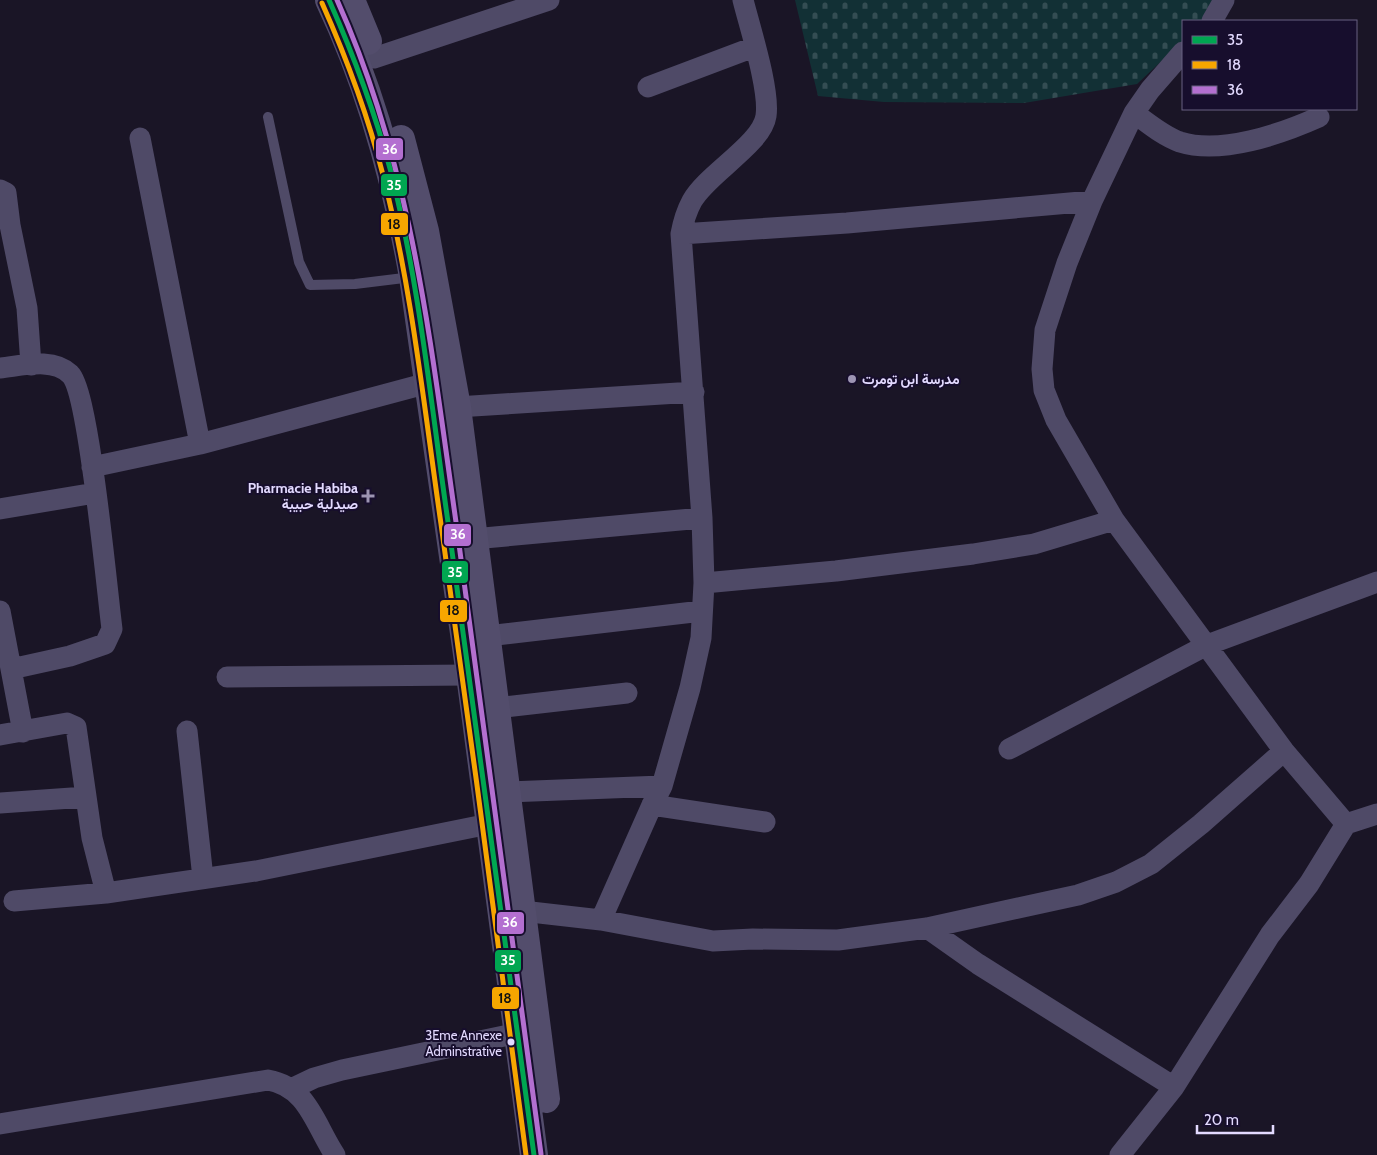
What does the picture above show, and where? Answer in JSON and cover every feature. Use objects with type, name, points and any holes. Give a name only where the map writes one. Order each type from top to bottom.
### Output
[{"type":"main road","points":[[329,0],[360,72],[377,122],[404,224],[413,277],[440,380],[457,407],[553,1155]]},
{"type":"main road","points":[[351,0],[374,58],[412,174],[437,289],[440,380],[470,675],[534,1155]]},
{"type":"street","points":[[374,58],[549,0]]},
{"type":"street","points":[[601,920],[662,786],[690,688],[701,638],[704,583],[702,518],[694,392],[683,284],[681,234],[683,220],[692,200],[706,183],[751,142],[766,119],[766,99],[743,0]]},
{"type":"street","points":[[1213,20],[1224,0]]},
{"type":"street","points":[[648,87],[754,47]]},
{"type":"street","points":[[1182,53],[1150,90],[1134,113],[1092,201],[1067,263],[1045,330],[1042,369],[1044,390],[1056,420],[1114,520],[1284,751],[1346,824]]},
{"type":"street","points":[[1134,113],[1167,136],[1195,145],[1237,142],[1274,135],[1319,117]]},
{"type":"street","points":[[140,138],[200,444]]},
{"type":"street","points":[[0,190],[6,193],[10,225],[26,308],[31,365]]},
{"type":"street","points":[[681,234],[847,223],[1092,201]]},
{"type":"street","points":[[0,368],[49,365],[60,368],[72,376],[79,395],[92,467],[112,629],[105,644],[70,656],[11,669]]},
{"type":"street","points":[[92,467],[200,444],[440,380]]},
{"type":"street","points":[[457,407],[694,392]]},
{"type":"street","points":[[0,509],[95,493]]},
{"type":"street","points":[[473,538],[702,518]]},
{"type":"street","points":[[704,583],[836,571],[973,554],[1034,544],[1114,520]]},
{"type":"street","points":[[1009,749],[1207,645],[1377,582]]},
{"type":"street","points":[[487,636],[702,611]]},
{"type":"street","points":[[1,625],[23,732]]},
{"type":"street","points":[[227,677],[470,675]]},
{"type":"street","points":[[496,708],[627,693]]},
{"type":"street","points":[[0,734],[23,732],[67,723],[76,727],[92,838],[106,892]]},
{"type":"street","points":[[187,731],[204,878]]},
{"type":"street","points":[[522,911],[601,920],[712,941],[753,938],[838,940],[927,928],[1078,895],[1116,882],[1150,864],[1201,824],[1284,751]]},
{"type":"street","points":[[506,792],[662,786]]},
{"type":"street","points":[[0,803],[86,797]]},
{"type":"street","points":[[652,805],[765,822]]},
{"type":"street","points":[[1120,1155],[1174,1087],[1270,935],[1309,884],[1346,824],[1377,814]]},
{"type":"street","points":[[14,901],[106,892],[256,871],[489,824]]},
{"type":"street","points":[[927,928],[978,964],[1174,1087]]},
{"type":"street","points":[[291,1088],[314,1078],[342,1070],[518,1033]]},
{"type":"street","points":[[0,1124],[258,1080],[277,1081],[291,1088],[312,1112],[335,1155]]},
{"type":"lane","points":[[268,117],[299,262],[310,285],[355,284],[413,277]]},
{"type":"green space","points":[[795,0],[1228,0],[1206,20],[1182,20],[1182,42],[1137,84],[1024,103],[884,102],[818,96]]},
{"type":"transit line","name":"35","points":[[329,0],[347,42],[378,128],[391,172],[410,259],[430,390],[534,1155]]},
{"type":"transit line","name":"36","points":[[337,0],[363,64],[384,127],[401,192],[427,322],[478,680],[541,1154]]},
{"type":"transit line","name":"18","points":[[322,3],[340,45],[371,131],[393,218],[410,305],[463,682],[526,1155]]},
{"type":"place","name":"مدرسة ابن تومرت","points":[[852,379]]},
{"type":"place","name":"Pharmacie Habiba صيدلية حبيبة","points":[[368,496]]},
{"type":"place","name":"3Eme Annexe Adminstrative","points":[[511,1042]]}]
